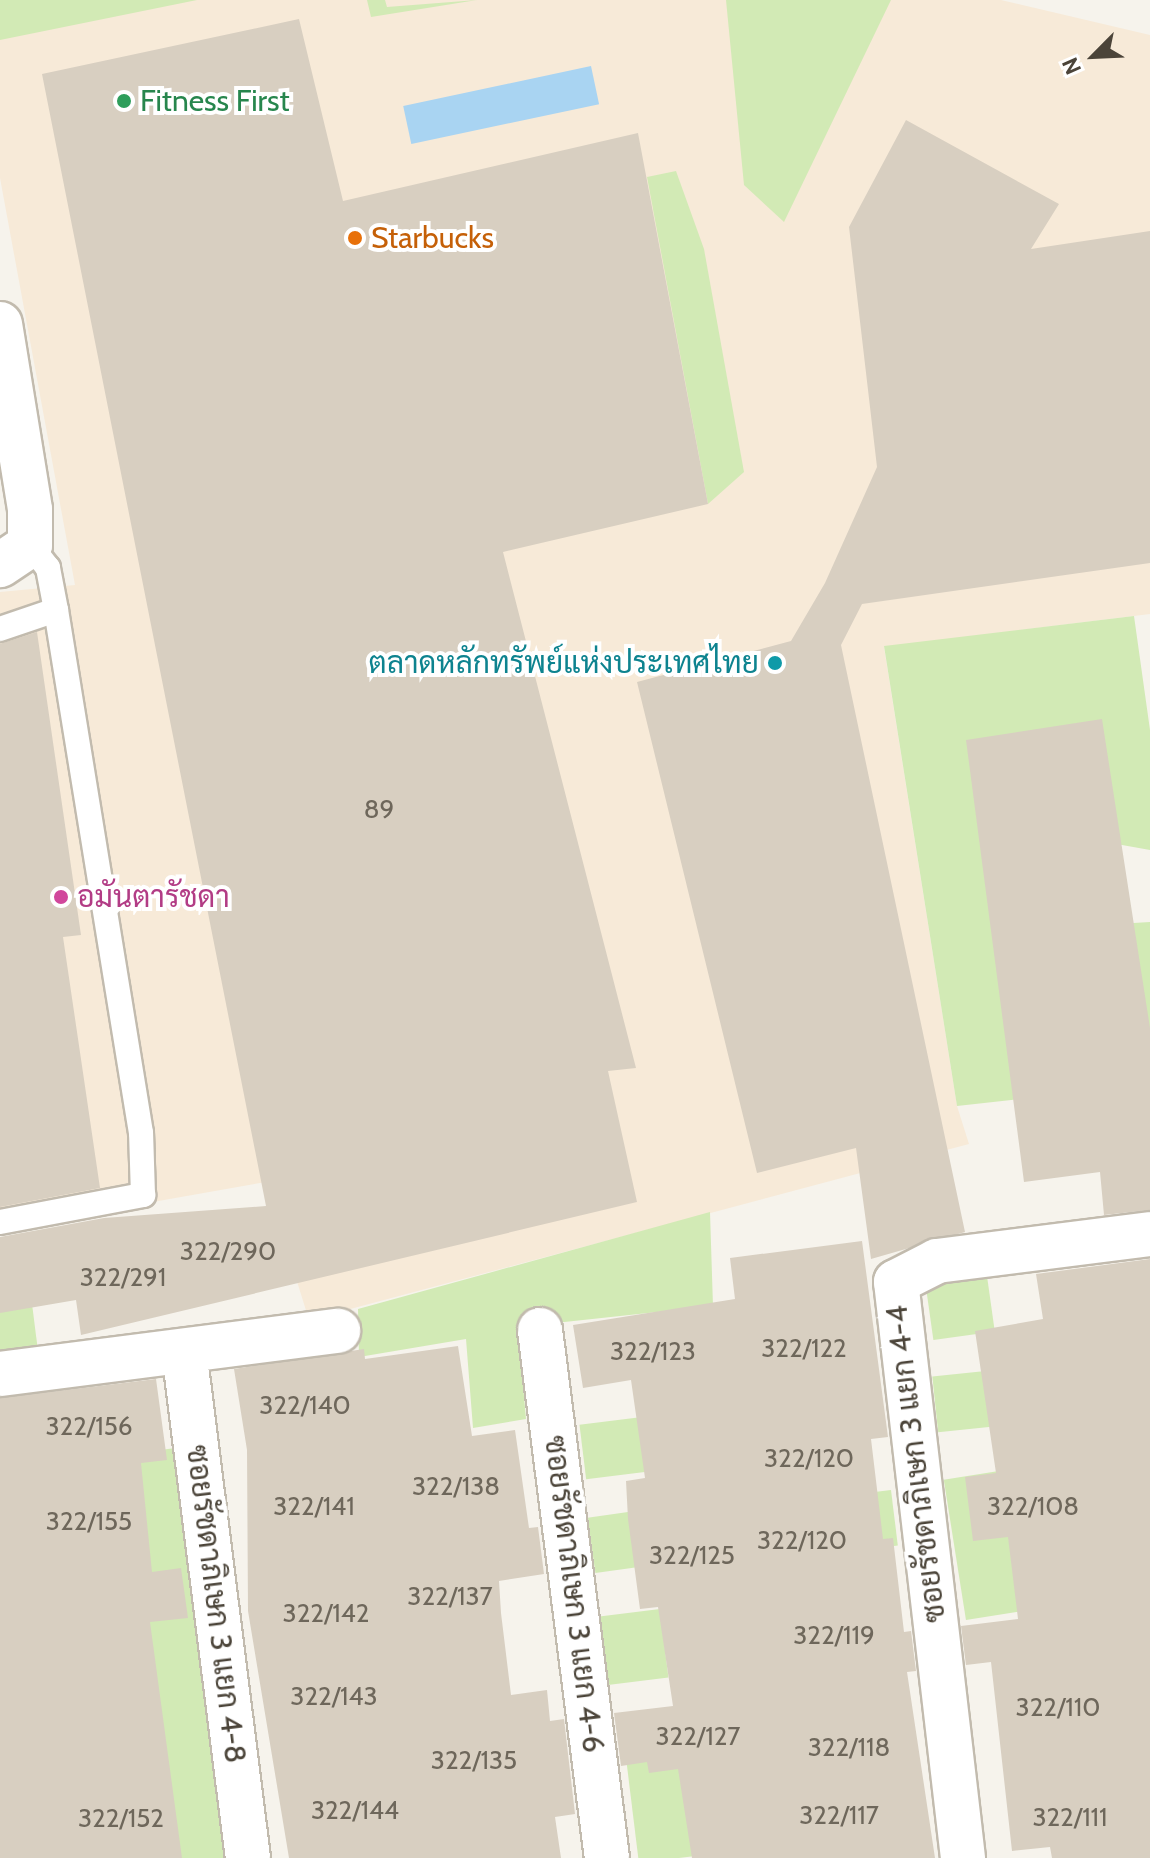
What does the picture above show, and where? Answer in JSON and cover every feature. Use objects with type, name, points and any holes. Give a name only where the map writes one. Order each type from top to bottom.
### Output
[{"type":"street","points":[[0,324],[15,555]]},
{"type":"street","name":"ซอยรัชดาภิเษก 3 แยก 4-4","points":[[963,1858],[896,1282],[937,1261],[1150,1234]]},
{"type":"street","name":"ซอยรัชดาภิเษก 3 แยก 4-6","points":[[540,1330],[607,1858]]},
{"type":"street","points":[[0,1374],[338,1331]]},
{"type":"street","name":"ซอยรัชดาภิเษก 3 แยก 4-8","points":[[184,1351],[248,1858]]},
{"type":"lane","points":[[0,1222],[143,1195],[141,1133],[48,568],[15,555]]},
{"type":"lane","points":[[0,629],[42,621],[56,610]]},
{"type":"shaded area","points":[[0,0],[1001,0],[1150,35],[1150,614],[884,647],[957,1106],[969,1144],[309,1320],[266,1182],[0,1229],[0,592],[75,585],[0,178]]},
{"type":"green space","points":[[0,0],[197,0],[0,40]]},
{"type":"green space","points":[[367,0],[385,0],[387,7],[477,0],[371,17]]},
{"type":"green space","points":[[726,0],[891,0],[784,222],[744,185]]},
{"type":"green space","points":[[676,171],[704,249],[744,472],[708,504],[647,177]]},
{"type":"green space","points":[[1134,616],[1150,730],[1150,850],[1011,825],[1100,925],[1150,922],[1150,1085],[957,1106],[884,646]]},
{"type":"green space","points":[[710,1212],[713,1306],[518,1327],[526,1419],[473,1428],[466,1339],[359,1357],[358,1309]]},
{"type":"green space","points":[[987,1276],[995,1331],[933,1340],[926,1285]]},
{"type":"green space","points":[[31,1296],[38,1351],[0,1356],[0,1300]]},
{"type":"green space","points":[[995,1370],[1001,1426],[938,1432],[932,1377]]},
{"type":"green space","points":[[642,1417],[649,1472],[586,1479],[579,1425]]},
{"type":"green space","points":[[176,1448],[226,1858],[169,1858],[119,1455]]},
{"type":"green space","points":[[1005,1470],[1027,1610],[966,1620],[944,1480]]},
{"type":"green space","points":[[891,1490],[898,1546],[836,1553],[829,1498]]},
{"type":"green space","points":[[649,1509],[657,1564],[595,1573],[588,1518]]},
{"type":"green space","points":[[660,1609],[668,1677],[608,1685],[599,1616]]},
{"type":"green space","points":[[689,1754],[701,1855],[638,1858],[626,1762]]},
{"type":"water","points":[[591,66],[599,104],[411,144],[403,106]]},
{"type":"building","points":[[299,19],[343,201],[638,133],[708,504],[503,552],[636,1068],[608,1071],[637,1202],[81,1335],[76,1300],[0,1313],[0,1237],[104,1218],[266,1206],[42,74]]},
{"type":"building","name":"ตลาดหลักทรัพย์แห่งประเทศไทย","points":[[906,120],[1059,204],[1031,249],[1150,231],[1150,563],[862,604],[841,645],[965,1232],[871,1259],[856,1148],[757,1173],[637,682],[791,641],[825,583],[877,467],[849,227]]},
{"type":"building","points":[[37,632],[81,935],[63,937],[100,1188],[0,1207],[0,644]]},
{"type":"building","points":[[1102,719],[1150,1028],[1150,1210],[1104,1215],[1100,1172],[1024,1182],[966,740]]},
{"type":"building","points":[[862,1241],[888,1437],[871,1439],[883,1539],[893,1538],[904,1632],[911,1631],[916,1671],[907,1672],[935,1858],[692,1858],[678,1769],[649,1773],[647,1762],[621,1766],[614,1713],[673,1706],[658,1607],[640,1609],[628,1519],[626,1481],[645,1478],[631,1380],[583,1388],[573,1325],[735,1299],[730,1258]]},
{"type":"building","points":[[1150,1259],[1150,1858],[1052,1858],[1050,1847],[1012,1851],[991,1662],[966,1665],[961,1626],[1018,1619],[1008,1537],[973,1541],[965,1477],[996,1473],[975,1331],[1043,1319],[1036,1274]]},
{"type":"building","points":[[458,1346],[472,1436],[515,1430],[529,1528],[538,1527],[544,1574],[499,1581],[501,1613],[511,1695],[547,1690],[550,1721],[564,1719],[575,1814],[555,1817],[561,1858],[289,1858],[248,1611],[247,1450],[234,1369],[364,1349],[365,1359]]},
{"type":"building","points":[[156,1379],[167,1460],[141,1463],[152,1572],[181,1568],[188,1618],[150,1622],[182,1858],[0,1858],[0,1398]]},
{"type":"place","name":"Fitness First","points":[[124,101]]},
{"type":"place","name":"Starbucks","points":[[355,238]]},
{"type":"place","name":"ตลาดหลักทรัพย์แห่งประเทศไทย","points":[[775,663]]},
{"type":"place","name":"อมันตารัชดา","points":[[61,897]]}]
